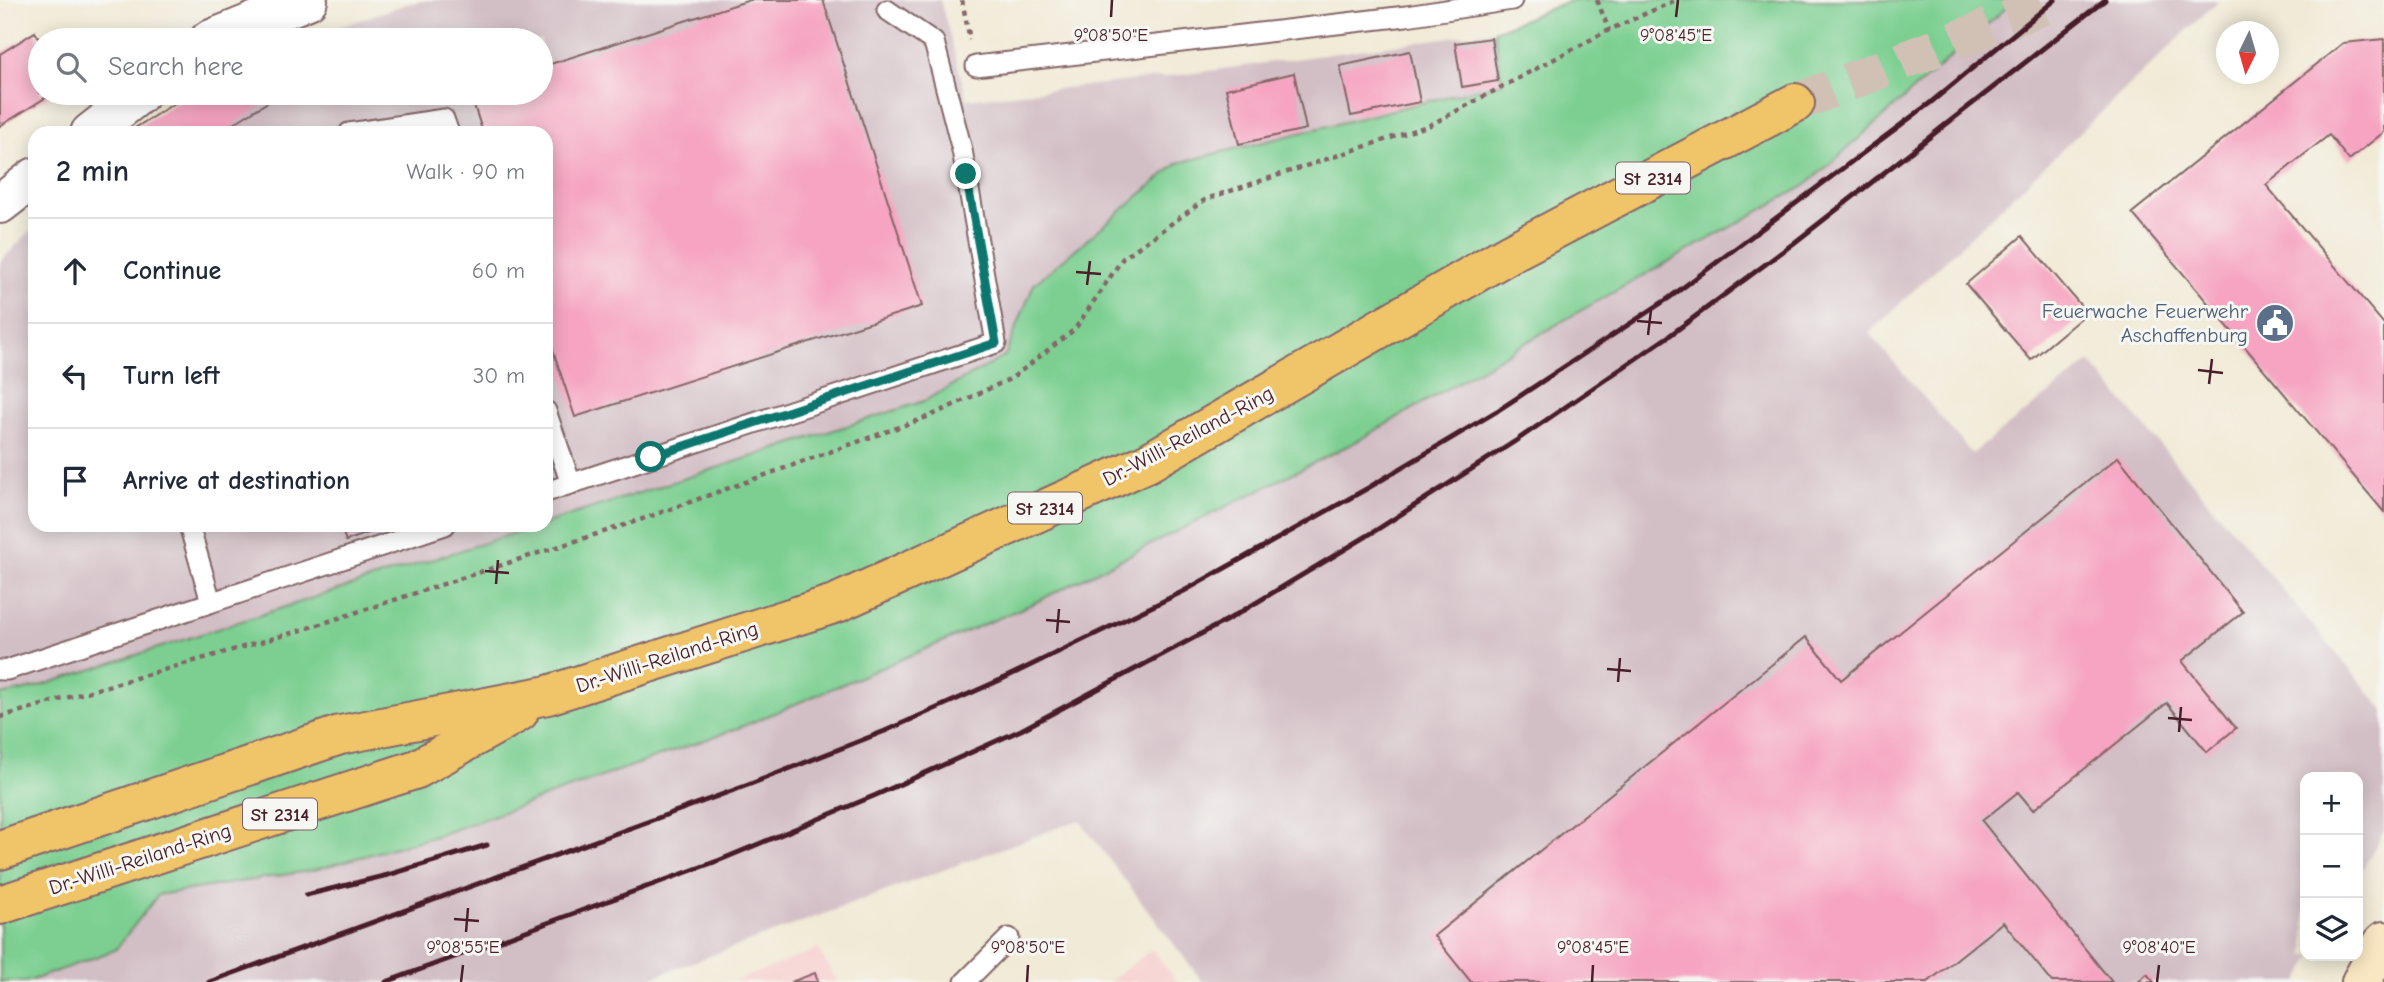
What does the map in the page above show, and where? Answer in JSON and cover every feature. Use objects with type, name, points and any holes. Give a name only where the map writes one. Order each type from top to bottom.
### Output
[{"type":"highway","name":"Dr.-Willi-Reiland-Ring","points":[[0,850],[340,735],[548,695],[837,603],[1147,463],[1512,252],[1795,103]]},
{"type":"highway","name":"Dr.-Willi-Reiland-Ring","points":[[0,905],[417,769],[548,695]]},
{"type":"street","points":[[239,28],[308,0]]},
{"type":"street","points":[[99,126],[126,105]]},
{"type":"street","points":[[0,204],[28,182]]},
{"type":"street","points":[[2361,982],[2384,943]]},
{"type":"lane","points":[[976,66],[1406,16],[1511,0]]},
{"type":"lane","points":[[553,490],[996,343],[962,150],[934,42],[887,9]]},
{"type":"lane","points":[[396,126],[444,119],[446,126]]},
{"type":"lane","points":[[553,431],[571,484]]},
{"type":"lane","points":[[191,532],[211,602]]},
{"type":"lane","points":[[0,670],[7,670],[424,532]]},
{"type":"lane","points":[[965,982],[1009,938]]},
{"type":"path","points":[[962,0],[976,66]]},
{"type":"path","points":[[1597,0],[1609,30]]},
{"type":"shaded area","points":[[429,0],[940,0],[967,99],[1166,77],[1494,31],[1502,83],[1178,163],[1034,284],[1005,356],[924,401],[553,521],[553,126],[138,126],[172,105],[553,105],[553,28],[336,28],[407,4]]},
{"type":"shaded area","points":[[2015,0],[2219,0],[1869,333],[1972,454],[2090,362],[2384,710],[2384,831],[2363,868],[2363,772],[2300,772],[2300,961],[2310,961],[2298,982],[1203,982],[1079,820],[639,982],[27,982],[115,950],[158,895],[314,870],[439,835],[741,727],[1032,604],[1359,440],[1580,311],[1806,185]]},
{"type":"shaded area","points":[[28,233],[28,532],[517,532],[34,688],[0,695],[0,262]]},
{"type":"shaded area","points":[[818,949],[838,982],[733,982]]},
{"type":"shaded area","points":[[1152,949],[1177,982],[1109,982]]},
{"type":"green space","points":[[1572,0],[2015,0],[1806,185],[1580,311],[1359,440],[1032,604],[741,727],[439,835],[314,870],[158,895],[115,950],[27,982],[0,982],[0,695],[34,688],[517,532],[553,532],[553,521],[924,401],[1005,356],[1034,284],[1178,163],[1502,83],[1494,31]]},
{"type":"building","points":[[750,0],[823,0],[922,306],[575,417],[553,350],[553,126],[481,126],[474,105],[553,105],[553,63]]},
{"type":"building","points":[[28,36],[28,105],[34,105],[0,126],[0,54]]},
{"type":"building","points":[[1491,38],[1498,81],[1462,87],[1455,43]]},
{"type":"building","points":[[2384,39],[2384,132],[2349,160],[2329,135],[2266,185],[2384,324],[2384,512],[2132,213],[2343,43]]},
{"type":"building","points":[[1410,51],[1420,102],[1351,116],[1340,66]]},
{"type":"building","points":[[1294,73],[1306,129],[1239,144],[1226,89]]},
{"type":"building","points":[[172,105],[263,105],[233,124],[234,126],[138,126]]},
{"type":"building","points":[[2022,236],[2087,313],[2031,360],[1966,284]]},
{"type":"building","points":[[2118,457],[2243,612],[2182,661],[2236,728],[2207,752],[2167,703],[2033,810],[2018,792],[1982,821],[2112,982],[2052,982],[2003,922],[1928,982],[1471,982],[1434,936],[1806,637],[1841,680]]},
{"type":"building","points":[[343,532],[371,532],[346,541]]},
{"type":"building","points":[[815,973],[818,982],[791,982]]},
{"type":"building","points":[[2147,974],[2154,982],[2138,982]]},
{"type":"tunnel","points":[[1795,103],[2059,0]]},
{"type":"railway","points":[[209,982],[748,785],[885,731],[998,681],[1184,591],[1368,488],[1497,411],[1669,298],[1930,103],[2055,0]]},
{"type":"railway","points":[[386,982],[720,860],[876,795],[1021,730],[1229,619],[1367,536],[1517,440],[1669,336],[1794,243],[2105,0]]},
{"type":"railway","points":[[306,895],[388,875],[487,845]]},
{"type":"place","name":"Feuerwache Feuerwehr Aschaffenburg","points":[[2275,323]]},
{"type":"route","points":[[651,457],[996,343],[966,174]]}]
